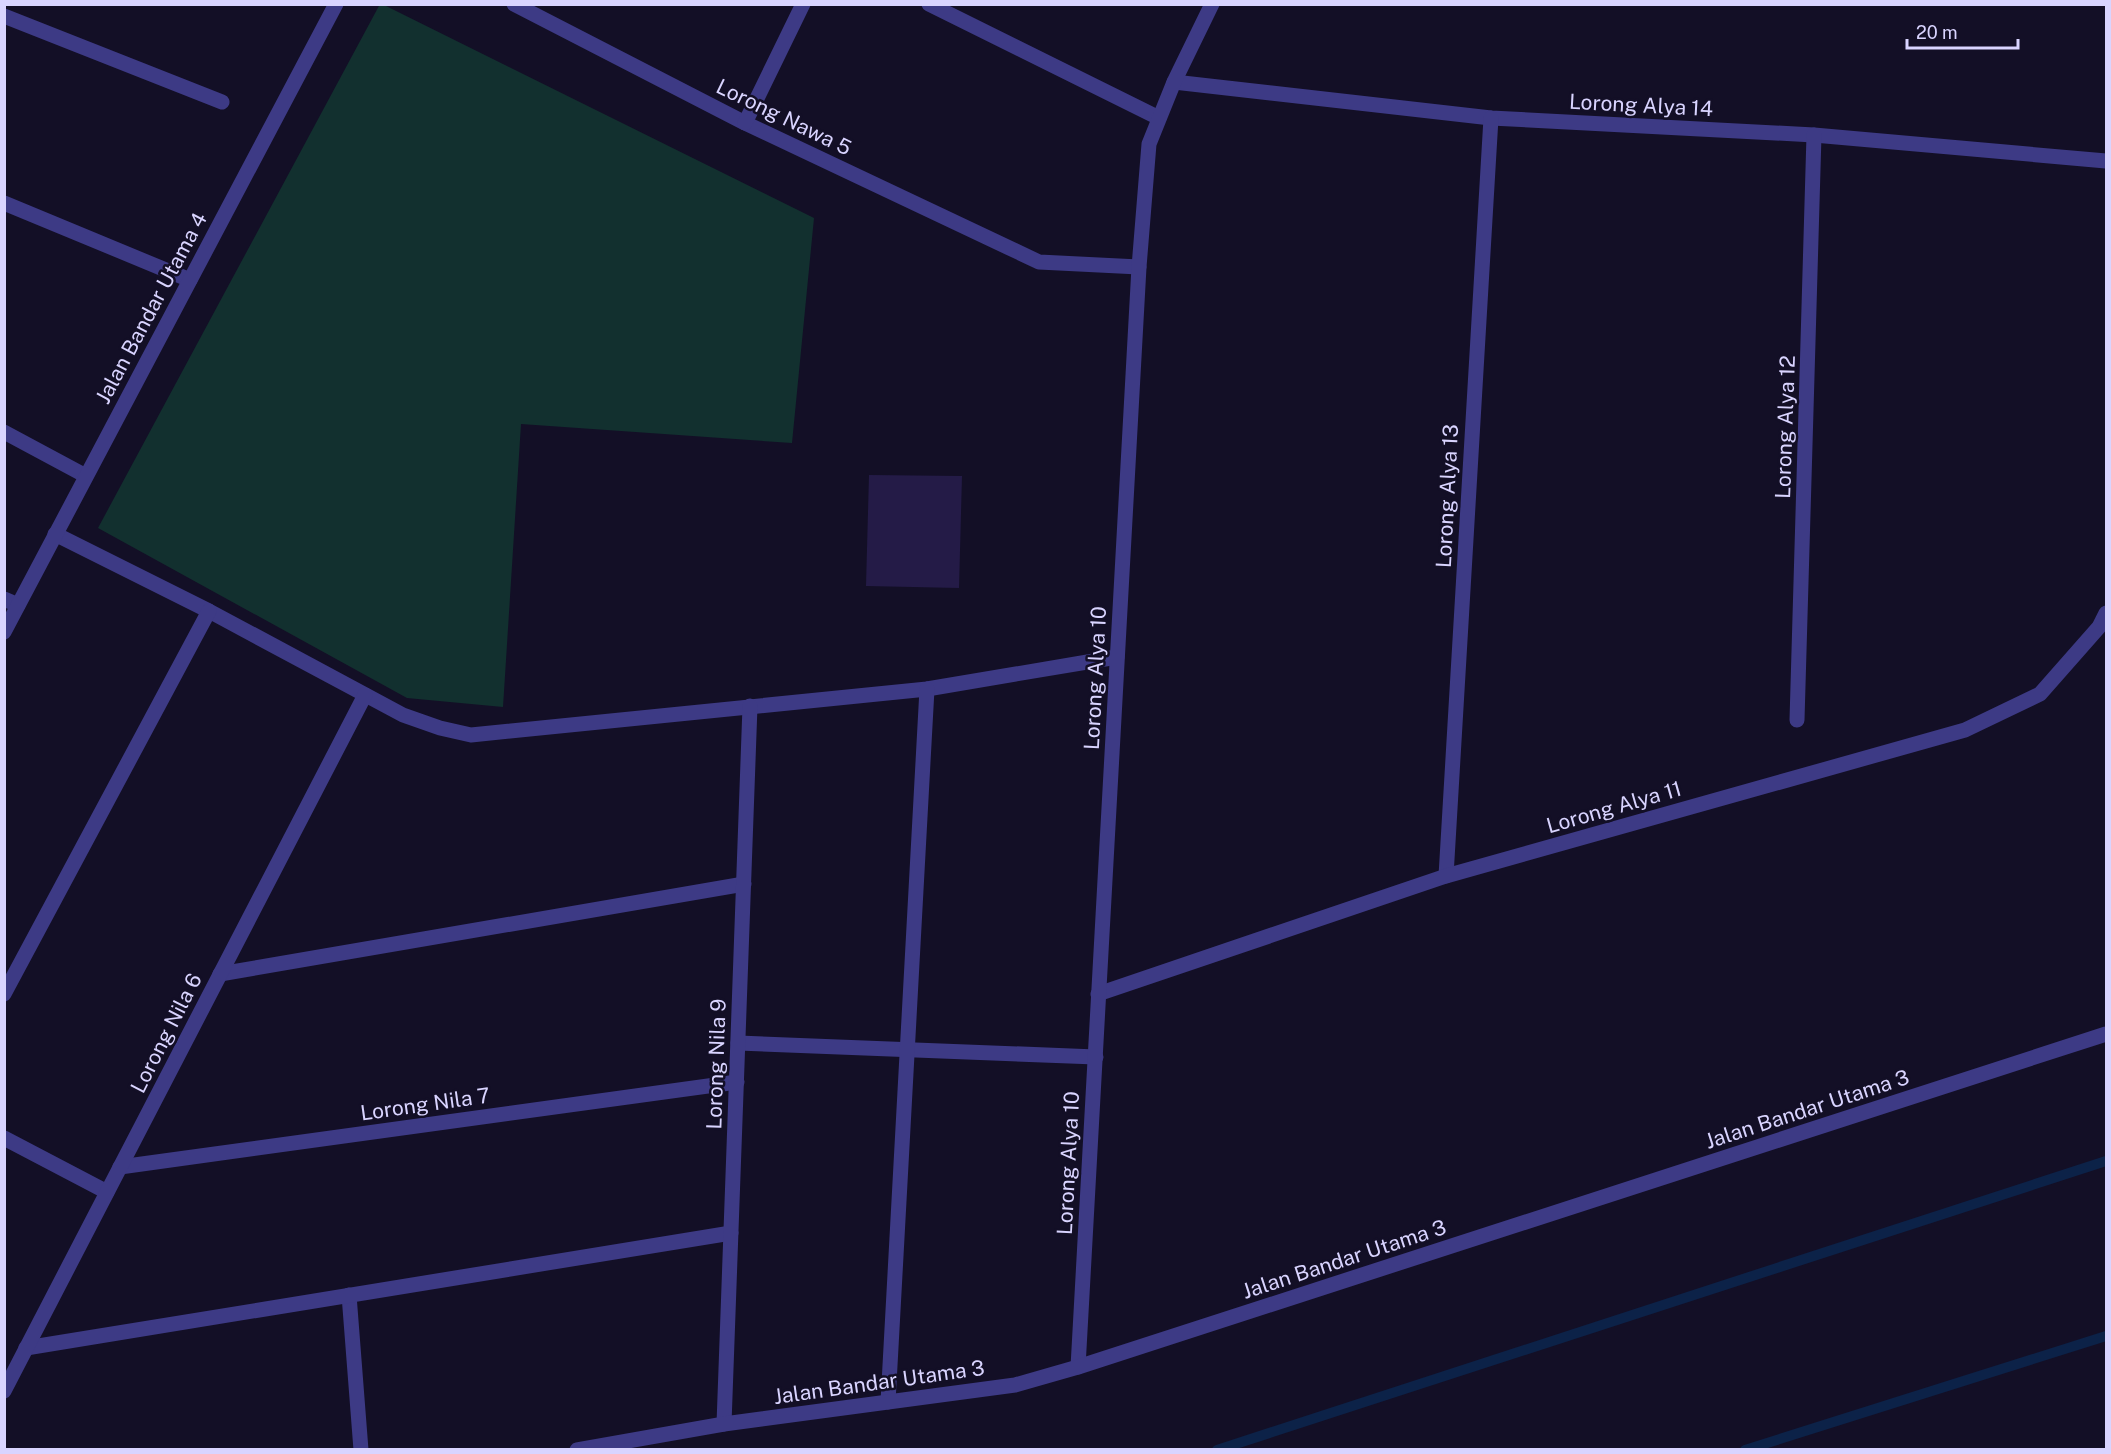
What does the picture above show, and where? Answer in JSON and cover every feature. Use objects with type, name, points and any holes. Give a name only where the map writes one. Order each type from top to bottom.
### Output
[{"type":"street","name":"Jalan Bandar Utama 4","points":[[4,632],[11,602],[55,534],[336,4]]},
{"type":"street","name":"Lorong Nawa 5","points":[[514,4],[745,123],[1039,261],[1139,267]]},
{"type":"street","points":[[745,123],[803,4]]},
{"type":"street","points":[[929,4],[1159,118]]},
{"type":"street","name":"Lorong Alya 10","points":[[1078,1367],[1139,267],[1149,144],[1174,82],[1212,4]]},
{"type":"street","points":[[4,16],[222,102]]},
{"type":"street","name":"Lorong Alya 14","points":[[1174,82],[1491,118],[1815,135],[2106,161]]},
{"type":"street","name":"Lorong Alya 13","points":[[1446,876],[1491,118]]},
{"type":"street","name":"Lorong Alya 12","points":[[1797,720],[1815,135]]},
{"type":"street","points":[[4,203],[190,280]]},
{"type":"street","points":[[4,432],[86,476]]},
{"type":"street","points":[[55,534],[209,611],[403,715],[440,728],[471,735],[927,689],[1117,657]]},
{"type":"street","points":[[4,994],[209,611]]},
{"type":"street","name":"Lorong Alya 11","points":[[1098,994],[1446,876],[1965,730],[2040,694],[2099,627],[2106,613]]},
{"type":"street","points":[[888,1402],[927,689]]},
{"type":"street","name":"Lorong Nila 6","points":[[4,1391],[366,695]]},
{"type":"street","name":"Lorong Nila 9","points":[[724,1424],[750,706]]},
{"type":"street","points":[[220,974],[744,884]]},
{"type":"street","name":"Jalan Bandar Utama 3","points":[[578,1449],[724,1424],[1015,1385],[1078,1367],[2106,1034]]},
{"type":"street","points":[[738,1042],[1096,1057]]},
{"type":"street","name":"Lorong Nila 7","points":[[120,1167],[737,1082]]},
{"type":"street","points":[[4,1138],[107,1192]]},
{"type":"street","points":[[26,1348],[731,1233]]},
{"type":"street","points":[[349,1295],[361,1449]]},
{"type":"green space","points":[[380,4],[814,218],[792,443],[521,424],[503,707],[407,698],[98,528]]},
{"type":"building","points":[[869,475],[962,476],[959,588],[866,586]]},
{"type":"waterway","points":[[1217,1450],[2106,1161]]},
{"type":"waterway","points":[[1745,1450],[2106,1336]]}]
